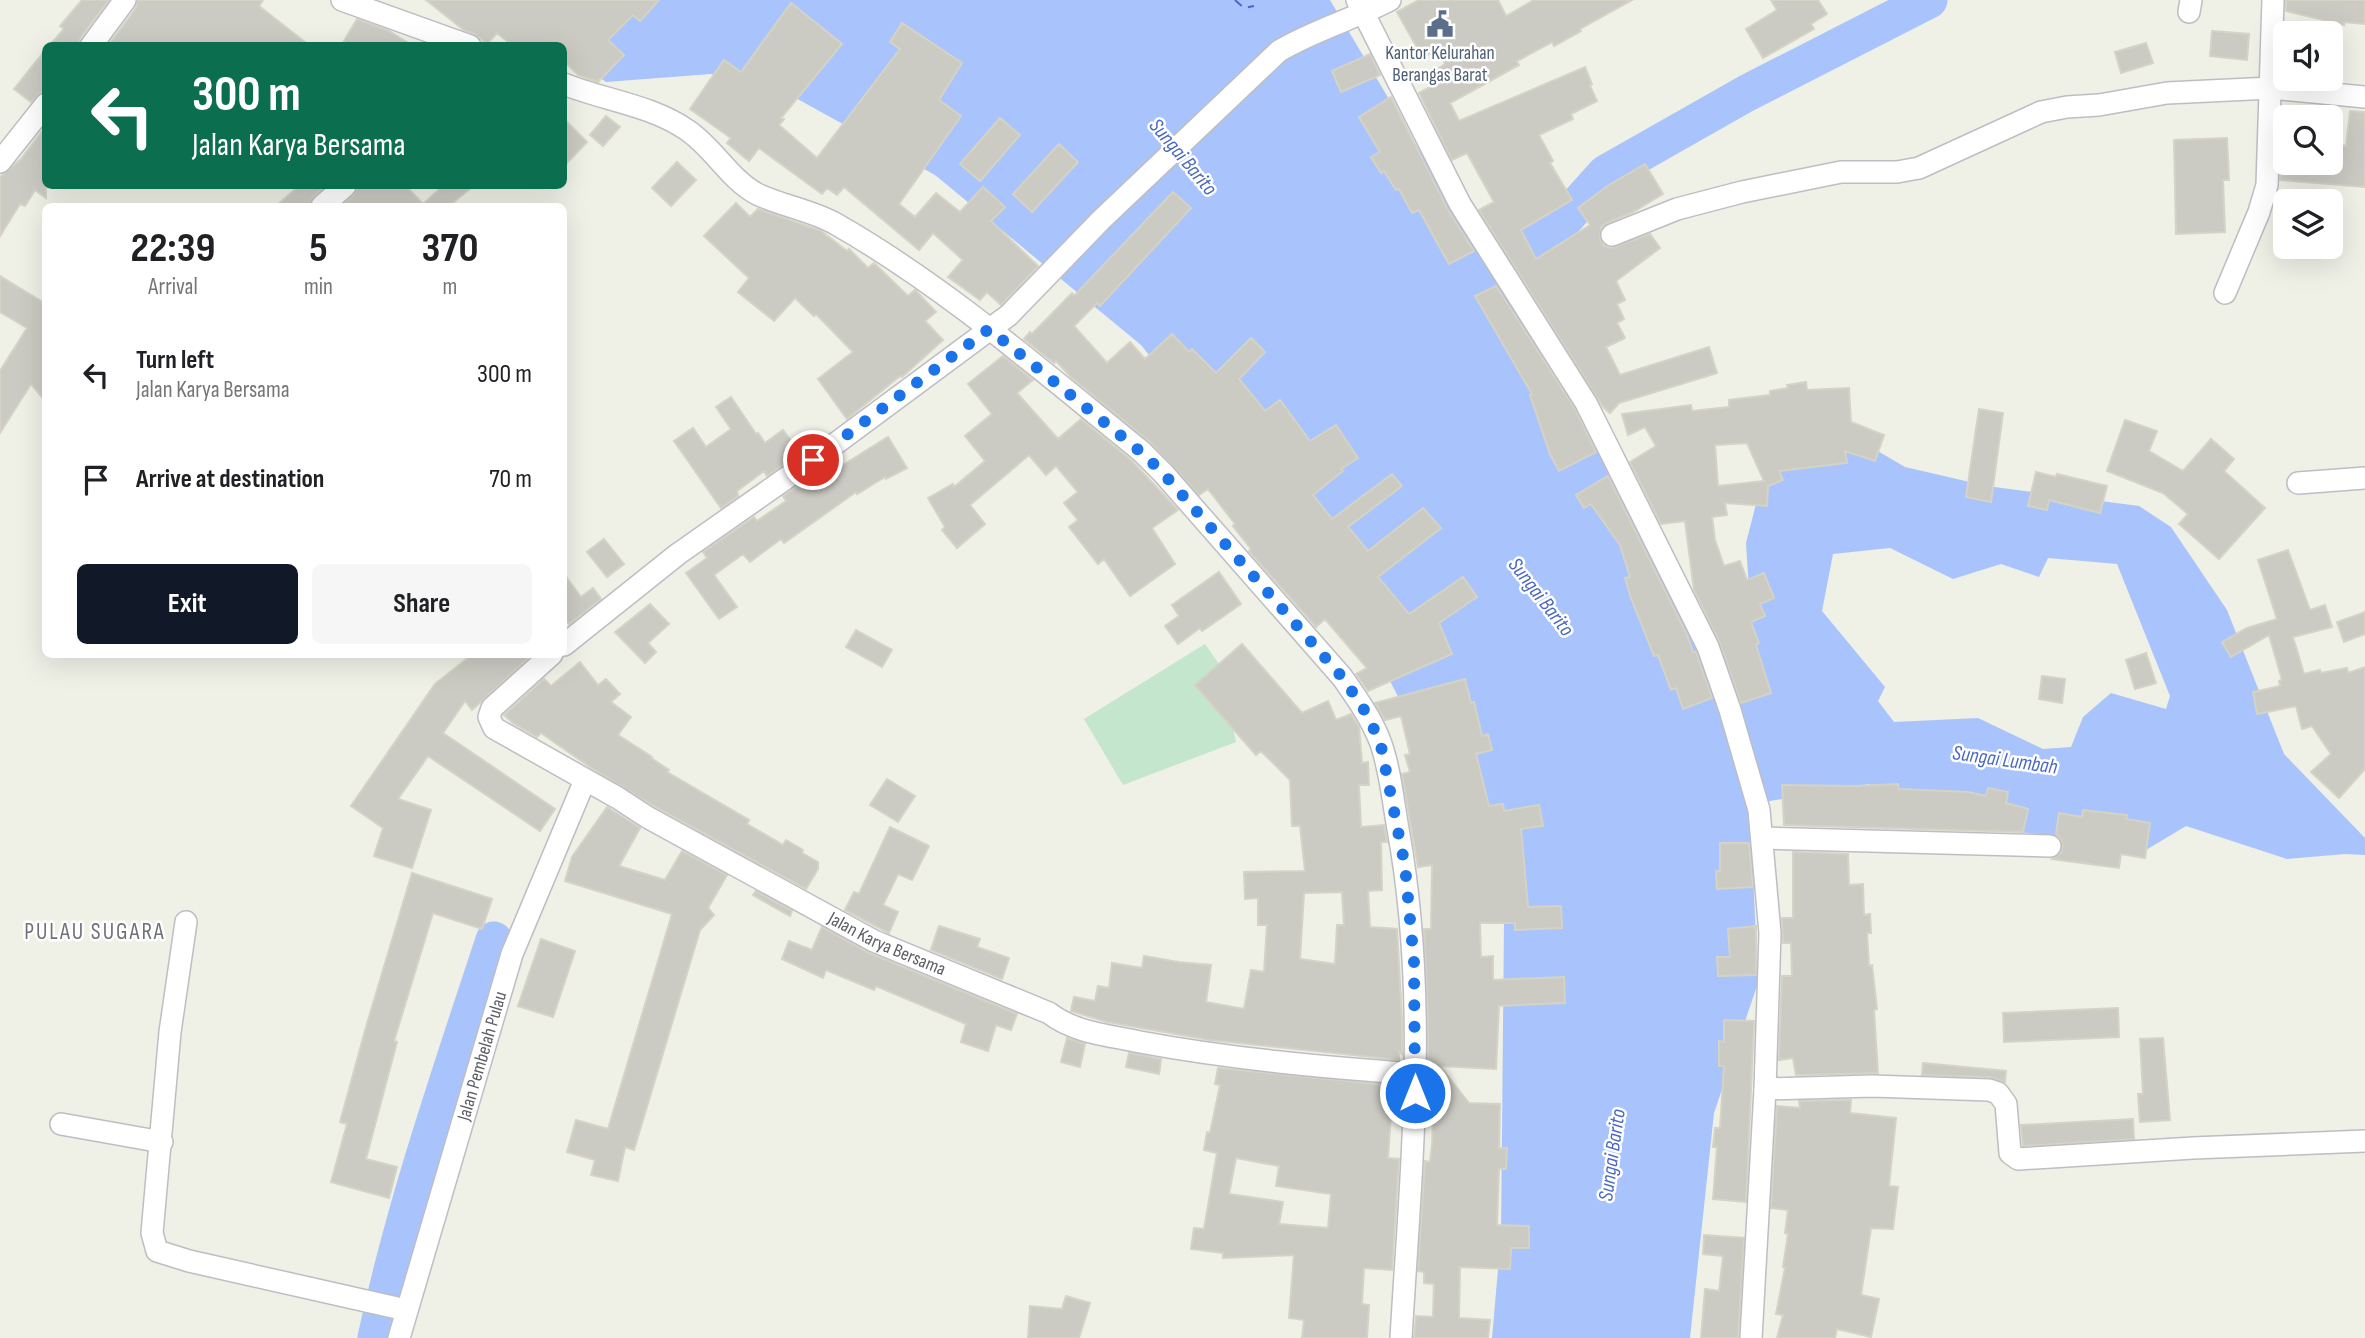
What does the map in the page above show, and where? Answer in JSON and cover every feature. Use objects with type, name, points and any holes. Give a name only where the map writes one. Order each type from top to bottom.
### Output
[{"type":"street","points":[[94,42],[125,0]]},
{"type":"street","points":[[342,0],[459,42]]},
{"type":"street","points":[[567,643],[678,554],[835,444],[1009,315],[1111,210],[1279,51],[1359,10],[1391,0]]},
{"type":"street","points":[[2225,293],[2259,212],[2267,185],[2273,0]]},
{"type":"street","points":[[1359,10],[1460,204],[1586,403],[1708,647],[1730,710],[1759,810],[1770,933],[1765,1089],[1751,1338]]},
{"type":"street","points":[[567,85],[671,119],[690,131],[739,181],[755,193],[834,222],[907,268],[989,329],[1141,452],[1163,473],[1342,677],[1362,706],[1380,741],[1405,866],[1414,962],[1415,1074],[1401,1338]]},
{"type":"street","points":[[1612,235],[1677,209],[1742,192],[1842,172],[1897,172],[1919,168],[2041,112],[2067,107],[2099,105],[2167,93],[2271,88],[2365,97]]},
{"type":"street","points":[[0,162],[42,109]]},
{"type":"street","points":[[325,203],[342,189]]},
{"type":"street","points":[[2298,484],[2365,478]]},
{"type":"street","name":"Jalan Karya Bersama","points":[[548,658],[492,708],[490,723],[494,729],[647,817],[874,941],[1049,1013],[1061,1023],[1081,1030],[1188,1051],[1282,1063],[1415,1074]]},
{"type":"street","name":"Jalan Pembelah Pulau","points":[[399,1338],[398,1309],[512,954],[585,780]]},
{"type":"street","points":[[1762,838],[2050,846]]},
{"type":"street","points":[[186,922],[170,1032],[152,1233],[157,1251],[189,1261],[398,1309]]},
{"type":"street","points":[[1765,1089],[1872,1086],[1989,1090],[1997,1093],[2006,1104],[2010,1153],[2018,1159],[2365,1141]]},
{"type":"street","points":[[61,1124],[162,1142]]},
{"type":"green space","points":[[1205,644],[1219,664],[1236,742],[1123,785],[1084,719]]},
{"type":"water","points":[[495,0],[1330,0],[1642,524],[1683,617],[1751,622],[1746,543],[1763,477],[1852,436],[1905,467],[1987,486],[2139,506],[2171,527],[2227,610],[2284,754],[2365,838],[2365,855],[2287,859],[2186,826],[2146,850],[1930,821],[1869,784],[1770,801],[1752,812],[1758,983],[1714,1113],[1690,1338],[1492,1338],[1501,1235],[1504,921],[1411,722],[1372,646],[1296,537],[1141,345],[935,175],[765,81],[711,74],[606,82],[567,53],[567,42],[558,42]],"holes":[[[1890,548],[1953,579],[2001,564],[2039,577],[2048,558],[2117,564],[2170,696],[2166,709],[2111,693],[2083,717],[2071,747],[2043,749],[1978,718],[1894,722],[1878,701],[1885,687],[1822,611],[1833,554]]]},
{"type":"building","points":[[82,0],[109,0],[79,42],[53,42],[64,29],[60,26]]},
{"type":"building","points":[[138,0],[263,0],[259,6],[305,42],[111,42],[136,8]]},
{"type":"building","points":[[426,0],[659,0],[640,21],[633,15],[608,40],[624,55],[598,82],[578,75],[567,64],[567,42],[508,42],[497,33],[489,42],[485,42],[464,30]]},
{"type":"building","points":[[1419,0],[1498,0],[1506,16],[1534,0],[1632,0],[1554,46],[1552,42],[1517,61],[1519,65],[1450,103],[1459,121],[1585,67],[1597,101],[1571,114],[1573,119],[1539,135],[1553,161],[1550,163],[1572,200],[1521,230],[1536,259],[1590,225],[1578,208],[1609,185],[1645,164],[1663,194],[1601,227],[1600,239],[1604,246],[1611,248],[1650,234],[1660,248],[1616,281],[1625,300],[1617,304],[1624,319],[1617,323],[1625,338],[1606,347],[1620,375],[1709,347],[1717,373],[1619,403],[1610,413],[1603,407],[1479,210],[1494,202],[1467,153],[1452,160],[1419,93],[1434,85],[1428,75],[1445,64],[1438,50],[1422,57],[1397,12]]},
{"type":"building","points":[[1771,0],[1818,0],[1827,14],[1811,24],[1814,29],[1763,58],[1746,29],[1777,10]]},
{"type":"building","points":[[2286,0],[2365,0],[2365,24],[2344,22],[2344,25],[2343,21],[2327,21],[2286,11]]},
{"type":"building","points":[[791,3],[842,44],[781,118],[784,119],[779,125],[817,158],[900,49],[890,42],[902,23],[962,63],[939,100],[961,116],[899,204],[915,217],[936,193],[960,212],[983,187],[1005,207],[991,221],[1038,266],[1001,305],[987,292],[980,300],[948,277],[963,260],[933,233],[919,250],[844,187],[837,195],[827,188],[822,194],[759,148],[749,161],[727,143],[731,138],[690,109],[724,60],[741,72]]},
{"type":"building","points":[[357,19],[389,31],[407,42],[343,42]]},
{"type":"building","points":[[2212,31],[2249,34],[2247,60],[2210,56]]},
{"type":"building","points":[[2146,43],[2153,63],[2121,73],[2115,52]]},
{"type":"building","points":[[42,54],[42,92],[31,102],[14,89]]},
{"type":"building","points":[[1370,54],[1380,75],[1341,92],[1332,71]]},
{"type":"building","points":[[1391,97],[1448,210],[1474,251],[1449,264],[1419,210],[1412,213],[1399,189],[1396,190],[1384,171],[1381,173],[1371,157],[1380,152],[1359,117]]},
{"type":"building","points":[[2350,111],[2365,112],[2365,187],[2280,180],[2280,175],[2343,175],[2343,146],[2346,146]]},
{"type":"building","points":[[606,116],[620,127],[603,146],[590,135]]},
{"type":"building","points":[[1000,118],[1020,135],[980,181],[960,164]]},
{"type":"building","points":[[567,122],[587,142],[567,163]]},
{"type":"building","points":[[42,131],[42,189],[46,189],[46,198],[35,190],[25,206],[20,204],[0,236],[0,177],[21,159]]},
{"type":"building","points":[[2227,138],[2229,180],[2223,180],[2225,232],[2176,234],[2174,140]]},
{"type":"building","points":[[1059,144],[1078,162],[1032,212],[1013,194]]},
{"type":"building","points":[[677,162],[696,180],[671,206],[652,188]]},
{"type":"building","points":[[296,189],[322,189],[310,203],[279,203]]},
{"type":"building","points":[[357,189],[409,189],[422,203],[345,203]]},
{"type":"building","points":[[440,189],[469,189],[453,203],[424,203]]},
{"type":"building","points":[[1173,192],[1191,208],[1100,306],[1097,303],[1074,326],[1107,363],[1130,342],[1145,359],[1172,334],[1189,352],[1192,349],[1216,373],[1251,338],[1265,352],[1239,379],[1265,411],[1280,400],[1310,441],[1336,425],[1358,458],[1341,469],[1343,471],[1313,495],[1332,519],[1392,474],[1402,486],[1348,527],[1368,551],[1423,508],[1441,528],[1378,577],[1409,614],[1463,577],[1477,597],[1439,623],[1452,654],[1368,691],[1356,674],[1367,668],[1325,619],[1316,627],[1249,551],[1251,549],[1233,526],[1235,524],[1208,489],[1199,495],[1149,441],[1072,378],[1056,361],[1054,363],[1024,339],[1072,293],[1074,296]]},
{"type":"building","points":[[736,203],[750,217],[758,209],[821,231],[847,251],[849,249],[868,268],[874,263],[908,296],[915,290],[936,312],[925,321],[943,340],[902,377],[847,419],[818,379],[853,352],[816,314],[814,316],[795,298],[774,321],[738,292],[749,278],[704,236]]},
{"type":"building","points":[[0,276],[42,302],[42,397],[31,384],[0,433],[0,371],[27,328],[0,312]]},
{"type":"building","points":[[1496,286],[1575,409],[1596,452],[1559,471],[1550,454],[1530,395],[1532,394],[1475,296]]},
{"type":"building","points":[[1003,356],[1033,380],[1017,393],[1058,439],[1081,419],[1132,461],[1178,510],[1152,528],[1175,564],[1130,596],[1104,559],[1098,564],[1069,527],[1078,520],[1064,503],[1078,492],[1056,466],[1046,475],[1029,455],[970,505],[985,524],[957,548],[942,530],[945,527],[928,498],[953,484],[954,487],[985,461],[965,436],[992,414],[968,384]]},
{"type":"building","points":[[1806,382],[1807,390],[1849,388],[1851,422],[1884,435],[1875,461],[1845,451],[1847,463],[1779,471],[1783,480],[1768,486],[1767,506],[1725,503],[1727,515],[1712,517],[1715,540],[1724,566],[1740,561],[1747,580],[1764,573],[1774,598],[1760,604],[1765,616],[1751,622],[1771,693],[1741,703],[1720,643],[1694,590],[1685,521],[1661,524],[1630,462],[1656,446],[1645,427],[1628,435],[1622,414],[1691,405],[1692,411],[1729,407],[1729,400],[1770,395],[1770,391],[1788,388],[1787,385]],"holes":[[[1747,443],[1764,481],[1718,486],[1715,445]]]},
{"type":"building","points":[[731,397],[765,443],[783,430],[800,453],[767,476],[764,471],[737,491],[738,496],[721,508],[674,441],[693,428],[706,447],[731,429],[716,407]]},
{"type":"building","points":[[1979,409],[2003,413],[1991,502],[1966,497]]},
{"type":"building","points":[[2125,420],[2157,431],[2149,451],[2183,471],[2211,439],[2234,459],[2224,471],[2265,508],[2219,559],[2179,524],[2188,514],[2163,493],[2107,471]]},
{"type":"building","points":[[888,437],[907,468],[886,479],[885,477],[857,494],[856,492],[784,543],[781,539],[750,562],[743,554],[714,575],[737,607],[719,619],[686,573],[707,558],[703,552],[754,517],[757,521],[786,501],[783,496],[830,464],[835,470]]},
{"type":"building","points":[[2036,472],[2056,477],[2057,474],[2107,486],[2100,513],[2049,500],[2047,510],[2028,506]]},
{"type":"building","points":[[1608,476],[1693,652],[1696,652],[1712,698],[1683,709],[1676,688],[1671,690],[1658,655],[1654,656],[1631,598],[1625,578],[1630,577],[1620,545],[1591,504],[1584,508],[1576,495]]},
{"type":"building","points":[[604,539],[624,564],[607,577],[587,552]]},
{"type":"building","points":[[2288,550],[2310,610],[2325,605],[2332,627],[2293,637],[2304,674],[2347,668],[2348,673],[2365,667],[2365,769],[2339,798],[2311,772],[2331,754],[2312,726],[2302,729],[2296,706],[2257,714],[2253,692],[2280,686],[2279,681],[2282,680],[2269,635],[2231,657],[2222,642],[2247,628],[2277,619],[2258,560]]},
{"type":"building","points":[[1219,572],[1241,604],[1178,644],[1165,626],[1179,616],[1172,605]]},
{"type":"building","points":[[567,578],[581,597],[593,588],[601,599],[569,624]]},
{"type":"building","points":[[650,604],[669,624],[648,643],[656,652],[645,663],[615,632]]},
{"type":"building","points":[[2365,612],[2365,634],[2344,642],[2337,622]]},
{"type":"building","points":[[856,630],[892,650],[882,667],[846,647]]},
{"type":"building","points":[[1242,644],[1302,713],[1328,701],[1336,720],[1351,714],[1359,727],[1362,763],[1368,762],[1369,785],[1359,785],[1361,827],[1384,825],[1387,842],[1381,842],[1382,890],[1368,891],[1370,927],[1397,929],[1402,1020],[1402,1054],[1399,1051],[1399,1060],[1210,1040],[1107,1022],[1071,1011],[1074,997],[1095,1001],[1098,986],[1109,988],[1112,963],[1142,968],[1144,956],[1211,965],[1206,1002],[1244,1009],[1251,970],[1264,972],[1267,925],[1258,925],[1258,898],[1245,899],[1244,872],[1305,871],[1300,826],[1292,826],[1290,780],[1261,751],[1256,755],[1195,685]],"holes":[[[1342,892],[1344,925],[1337,925],[1335,964],[1300,959],[1304,893]]]},
{"type":"building","points":[[2146,653],[2156,683],[2135,689],[2126,660]]},
{"type":"building","points":[[468,658],[526,658],[472,710],[465,701],[443,733],[555,809],[540,831],[428,756],[398,799],[431,810],[412,868],[374,856],[383,828],[351,806],[435,684]]},
{"type":"building","points":[[580,662],[598,685],[606,679],[620,694],[611,702],[631,717],[618,735],[652,757],[669,770],[667,772],[749,820],[747,824],[783,845],[786,840],[818,862],[818,869],[806,889],[654,806],[541,733],[537,737],[504,715],[544,679],[551,686]]},
{"type":"building","points":[[2042,676],[2065,679],[2062,703],[2039,699]]},
{"type":"building","points":[[1465,679],[1482,736],[1488,734],[1492,750],[1476,754],[1489,806],[1503,804],[1504,811],[1539,805],[1543,826],[1521,829],[1528,907],[1561,906],[1562,928],[1515,930],[1515,923],[1480,923],[1481,957],[1493,956],[1493,980],[1564,977],[1565,1003],[1499,1006],[1496,1069],[1440,1066],[1469,1103],[1500,1104],[1499,1148],[1507,1148],[1506,1169],[1499,1169],[1497,1225],[1529,1226],[1529,1248],[1511,1248],[1510,1269],[1460,1267],[1459,1318],[1490,1320],[1488,1338],[1414,1338],[1416,1316],[1433,1317],[1434,1284],[1424,1283],[1424,1272],[1418,1271],[1425,1161],[1430,1162],[1434,1094],[1428,1087],[1424,929],[1431,929],[1432,865],[1418,867],[1402,774],[1410,772],[1405,755],[1410,754],[1401,716],[1385,720],[1375,703]]},
{"type":"building","points":[[887,779],[915,796],[898,822],[870,805]]},
{"type":"building","points":[[1898,784],[1899,789],[1968,792],[1986,796],[1988,788],[2008,792],[2006,803],[2028,809],[2023,832],[1784,825],[1782,785]]},
{"type":"building","points":[[607,807],[640,828],[619,866],[665,880],[682,851],[727,875],[708,908],[714,915],[700,930],[634,1150],[625,1147],[618,1181],[591,1175],[595,1160],[567,1152],[576,1120],[608,1129],[672,914],[565,881],[572,857]]},
{"type":"building","points":[[2083,810],[2127,815],[2126,819],[2150,823],[2145,858],[2121,854],[2119,868],[2052,859],[2061,853],[2063,847],[2056,834],[2059,813],[2082,817]]},
{"type":"building","points":[[890,827],[929,846],[912,880],[898,874],[883,905],[898,912],[889,933],[845,910],[854,892],[859,894]]},
{"type":"building","points":[[1720,843],[1749,843],[1753,887],[1717,889],[1716,871],[1720,871]]},
{"type":"building","points":[[1793,852],[1848,854],[1849,885],[1863,884],[1864,915],[1870,914],[1871,933],[1867,933],[1869,966],[1872,965],[1877,1009],[1874,1010],[1878,1073],[1796,1075],[1793,1058],[1779,1060],[1782,976],[1792,976],[1791,943],[1783,943],[1782,918],[1793,918]]},
{"type":"building","points":[[412,873],[492,899],[482,929],[433,913],[394,1041],[397,1042],[366,1159],[397,1167],[389,1198],[331,1182],[347,1124],[340,1122]]},
{"type":"building","points":[[756,891],[792,911],[790,916],[753,895]]},
{"type":"building","points":[[939,926],[980,939],[977,947],[1009,958],[1002,979],[931,950]]},
{"type":"building","points":[[1756,926],[1756,975],[1718,976],[1717,957],[1730,957],[1728,929]]},
{"type":"building","points":[[822,927],[869,953],[1017,1014],[1011,1030],[996,1025],[988,1051],[961,1042],[966,1024],[876,986],[874,990],[826,970],[823,978],[782,959],[789,941],[812,950]]},
{"type":"building","points":[[541,939],[575,951],[553,1017],[518,1006]]},
{"type":"building","points":[[2118,1008],[2119,1037],[2004,1042],[2003,1013]]},
{"type":"building","points":[[1724,1020],[1754,1021],[1746,1202],[1713,1199],[1717,1147],[1713,1147],[1715,1128],[1720,1128],[1724,1066],[1719,1066],[1719,1041],[1724,1042]]},
{"type":"building","points":[[1067,1038],[1085,1044],[1080,1067],[1061,1062]]},
{"type":"building","points":[[2163,1038],[2170,1120],[2140,1122],[2138,1094],[2143,1094],[2140,1039]]},
{"type":"building","points":[[1129,1053],[1161,1059],[1159,1074],[1126,1067]]},
{"type":"building","points":[[1923,1063],[2006,1071],[2005,1082],[1989,1077],[1922,1075]]},
{"type":"building","points":[[1218,1068],[1397,1086],[1395,1115],[1391,1114],[1388,1158],[1399,1159],[1392,1270],[1364,1268],[1362,1304],[1369,1305],[1367,1338],[1302,1338],[1304,1320],[1289,1318],[1294,1255],[1223,1258],[1223,1253],[1191,1249],[1194,1228],[1204,1229],[1217,1153],[1204,1150],[1220,1085],[1215,1084]],"holes":[[[1236,1158],[1279,1166],[1276,1186],[1331,1194],[1328,1228],[1279,1224],[1283,1202],[1229,1194]]]},
{"type":"building","points":[[1851,1100],[1850,1113],[1896,1118],[1889,1186],[1898,1187],[1893,1229],[1871,1228],[1861,1295],[1879,1299],[1871,1337],[1837,1329],[1835,1338],[1777,1338],[1783,1315],[1776,1314],[1785,1268],[1788,1210],[1771,1208],[1777,1106],[1800,1108],[1799,1101]]},
{"type":"building","points":[[2133,1119],[2134,1139],[2023,1146],[2021,1125]]},
{"type":"building","points":[[1704,1235],[1744,1238],[1738,1338],[1701,1338],[1705,1289],[1719,1291],[1723,1256],[1703,1254]]},
{"type":"building","points":[[1066,1296],[1090,1303],[1079,1338],[1028,1338],[1030,1306],[1062,1309]]},
{"type":"waterway","points":[[1465,285],[1561,223],[1606,173],[1747,93],[1929,0]]},
{"type":"waterway","points":[[376,1338],[415,1187],[494,940]]},
{"type":"ferry route","points":[[1235,0],[1244,8],[1254,6]]},
{"type":"place","name":"Kantor Kelurahan Berangas Barat","points":[[1440,24]]},
{"type":"district","name":"PULAU SUGARA","points":[[95,932]]},
{"type":"route","points":[[813,460],[989,329],[1141,452],[1185,495],[1342,677],[1362,706],[1380,741],[1405,866],[1414,962],[1415,1093]]},
{"type":"water label","name":"Sungai Barito","points":[[1183,157]]},
{"type":"water label","name":"Sungai Barito","points":[[1541,597]]},
{"type":"water label","name":"Sungai Lumbah","points":[[2005,760]]},
{"type":"water label","name":"Sungai Barito","points":[[1612,1155]]}]
